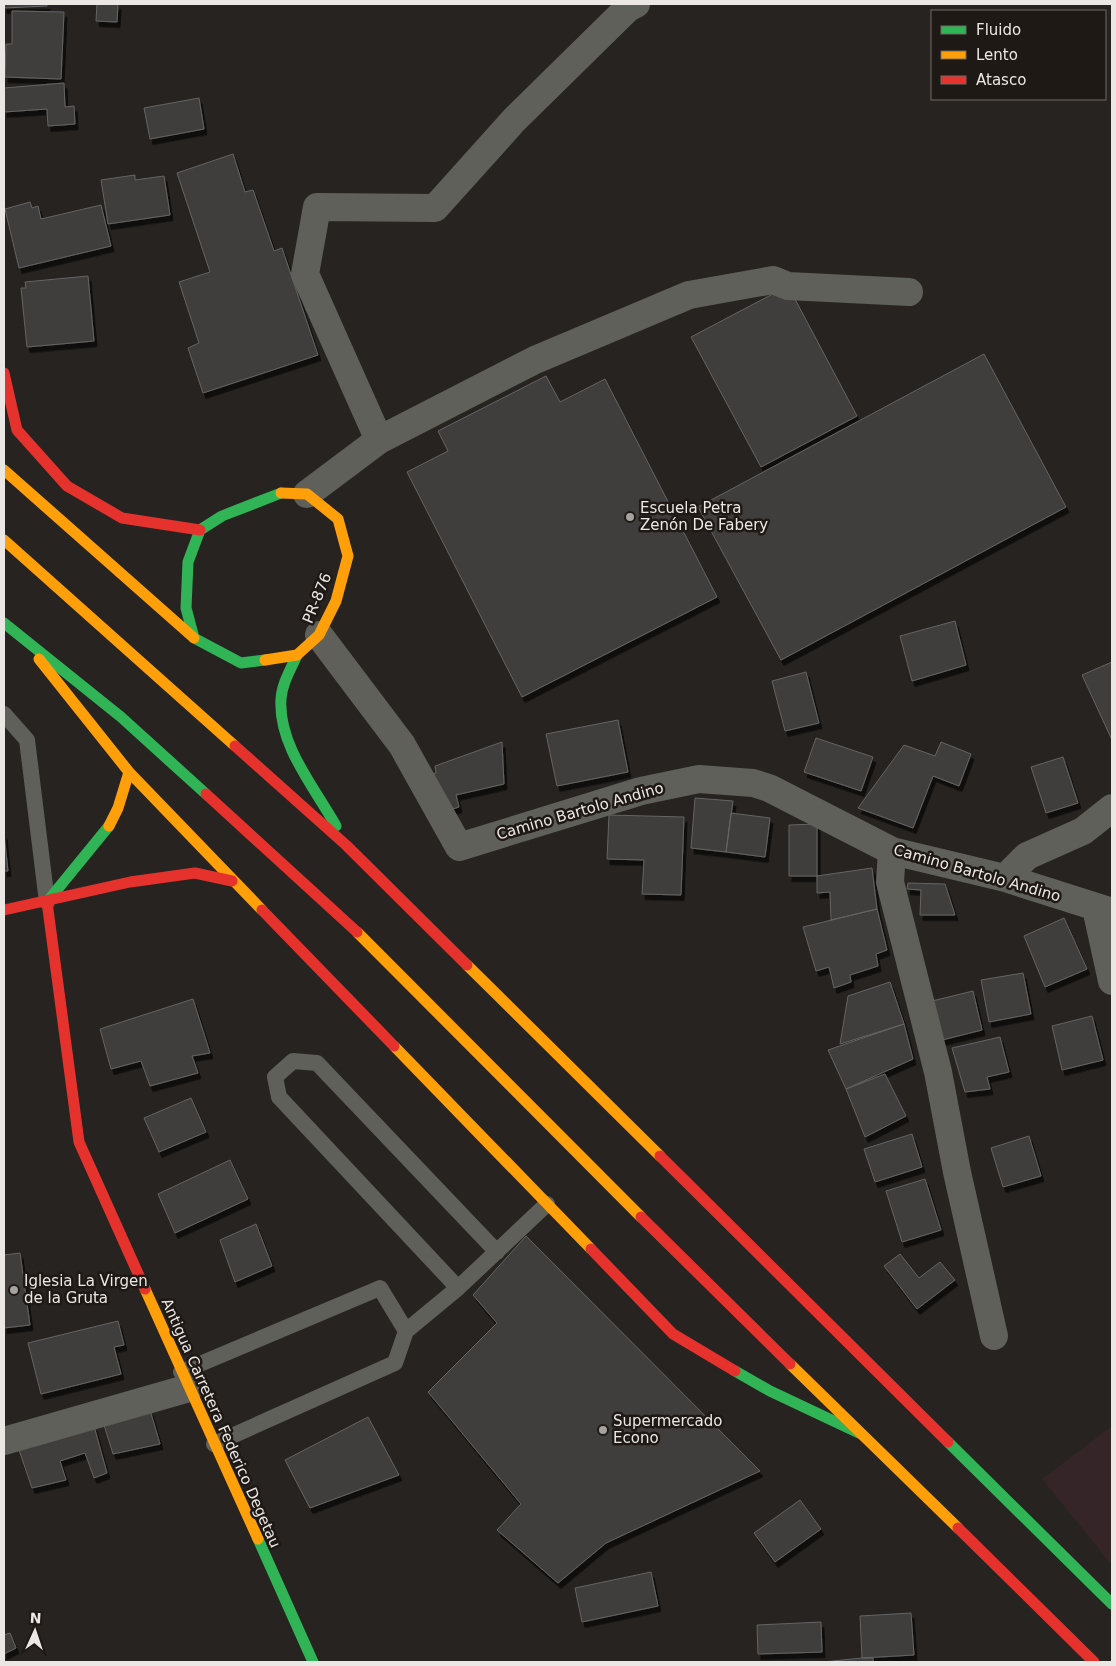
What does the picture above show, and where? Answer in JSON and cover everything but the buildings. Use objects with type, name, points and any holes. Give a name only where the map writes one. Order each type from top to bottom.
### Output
[{"type":"street","points":[[379,440],[305,274],[316,206],[435,208],[514,120],[628,8],[636,4]]},
{"type":"street","points":[[194,638],[186,608],[188,562],[200,530],[222,516],[281,493],[307,494],[379,440],[535,360],[689,295],[773,280],[788,286],[909,292]]},
{"type":"street","points":[[4,373],[17,430],[67,486],[122,518],[200,530]]},
{"type":"street","points":[[4,470],[194,638],[241,662],[297,656]]},
{"type":"street","name":"PR-876","points":[[307,494],[338,519],[348,556],[336,601],[319,635],[297,656],[284,682],[281,699],[281,722],[295,754],[346,845]]},
{"type":"street","points":[[4,540],[346,845],[1112,1604]]},
{"type":"street","points":[[4,624],[121,717],[345,920],[563,1141],[1094,1662]]},
{"type":"street","name":"Camino Bartolo Andino","points":[[319,635],[402,745],[459,847],[642,791],[699,779],[753,783],[769,788],[892,851],[1005,878],[1104,910]]},
{"type":"street","points":[[22,639],[129,772],[232,881],[673,1334],[770,1391],[864,1435]]},
{"type":"street","points":[[47,902],[107,830],[118,808],[129,772]]},
{"type":"street","points":[[1005,878],[1028,856],[1083,831],[1112,808]]},
{"type":"street","points":[[892,851],[890,882],[938,1072],[957,1172],[994,1336]]},
{"type":"street","points":[[4,910],[47,902],[130,882],[195,873],[232,881]]},
{"type":"street","name":"Antigua Carretera Federico Degetau","points":[[47,902],[79,1142],[313,1662]]},
{"type":"street","points":[[1104,910],[1112,981]]},
{"type":"street","points":[[4,1441],[185,1380]]},
{"type":"lane","points":[[4,714],[27,740],[47,902]]},
{"type":"lane","points":[[458,1288],[279,1098],[276,1077],[294,1061],[317,1062],[498,1252]]},
{"type":"lane","points":[[214,1444],[395,1363],[406,1331],[498,1252],[547,1204]]},
{"type":"lane","points":[[185,1380],[380,1288],[406,1331]]},
{"type":"shaded area","points":[[1112,1426],[1112,1565],[1042,1479]]},
{"type":"traffic: fast","points":[[265,660],[241,663],[194,638],[186,608],[188,562],[200,530],[222,516],[281,493]]},
{"type":"traffic: fast","points":[[4,623],[121,717],[206,794]]},
{"type":"traffic: fast","points":[[297,655],[285,682],[281,699],[285,733],[300,766],[336,826]]},
{"type":"traffic: fast","points":[[47,902],[109,826]]},
{"type":"traffic: fast","points":[[735,1371],[770,1391],[859,1433]]},
{"type":"traffic: fast","points":[[948,1442],[1112,1604]]},
{"type":"traffic: fast","points":[[258,1539],[313,1662]]},
{"type":"traffic: slow","points":[[4,470],[194,638]]},
{"type":"traffic: slow","points":[[265,660],[297,655],[319,635],[336,601],[348,556],[338,519],[307,494],[281,493]]},
{"type":"traffic: slow","points":[[4,540],[235,746]]},
{"type":"traffic: slow","points":[[39,659],[129,772],[118,808],[109,826]]},
{"type":"traffic: slow","points":[[129,772],[262,910]]},
{"type":"traffic: slow","points":[[357,932],[641,1217]]},
{"type":"traffic: slow","points":[[467,965],[660,1156]]},
{"type":"traffic: slow","points":[[394,1046],[591,1249]]},
{"type":"traffic: slow","points":[[145,1289],[258,1539]]},
{"type":"traffic: slow","points":[[790,1364],[958,1528]]},
{"type":"traffic: jam","points":[[4,373],[17,430],[67,486],[122,518],[200,530]]},
{"type":"traffic: jam","points":[[235,746],[346,845],[467,965]]},
{"type":"traffic: jam","points":[[206,794],[357,932]]},
{"type":"traffic: jam","points":[[4,910],[130,882],[195,873],[232,881]]},
{"type":"traffic: jam","points":[[47,902],[79,1142],[145,1289]]},
{"type":"traffic: jam","points":[[262,910],[394,1046]]},
{"type":"traffic: jam","points":[[660,1156],[948,1442]]},
{"type":"traffic: jam","points":[[641,1217],[790,1364]]},
{"type":"traffic: jam","points":[[591,1249],[673,1334],[735,1371]]},
{"type":"traffic: jam","points":[[958,1528],[1094,1662]]},
{"type":"place","name":"Escuela Petra Zenón De Fabery","points":[[630,517]]},
{"type":"place","name":"Iglesia La Virgen de la Gruta","points":[[14,1290]]},
{"type":"place","name":"Supermercado Econo","points":[[603,1430]]}]
